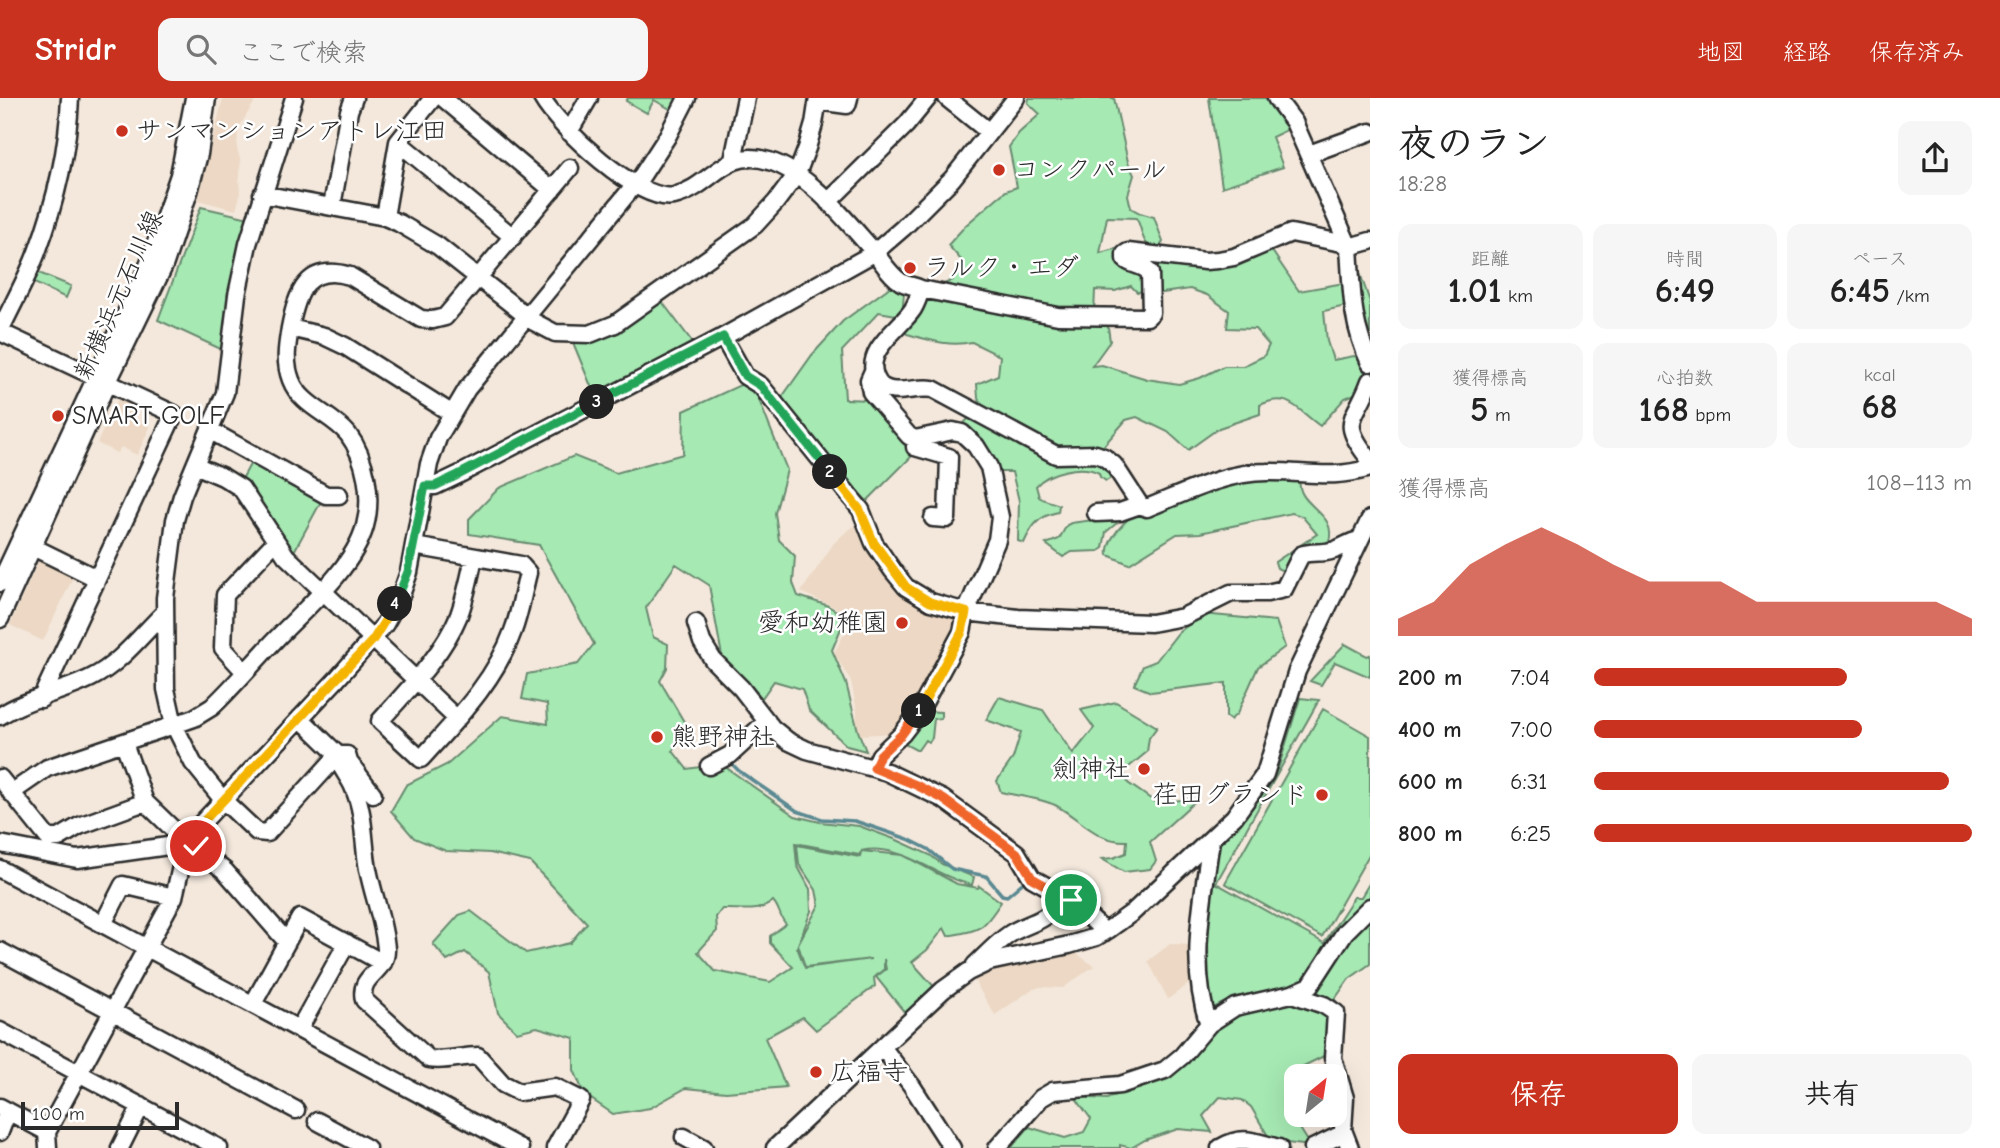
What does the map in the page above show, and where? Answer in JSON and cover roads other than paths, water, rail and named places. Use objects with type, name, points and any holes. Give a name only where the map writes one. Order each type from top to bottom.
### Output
[{"type":"street","points":[[41,699],[174,414],[0,331],[37,252],[52,203],[66,141],[70,98]]},
{"type":"street","name":"新横浜元石川線","points":[[0,619],[33,547],[148,266],[178,175],[194,98]]},
{"type":"street","name":"新横浜元石川線","points":[[0,583],[102,380],[164,266],[199,154],[207,98]]},
{"type":"street","points":[[294,98],[262,194],[237,295],[228,382],[175,520],[165,612],[166,689],[174,725],[193,763],[223,800],[257,832],[267,832],[338,755],[347,755],[349,762],[373,794]]},
{"type":"street","points":[[332,206],[349,111],[354,98]]},
{"type":"street","points":[[385,217],[398,142],[433,98]]},
{"type":"street","points":[[443,98],[552,190]]},
{"type":"street","points":[[542,98],[549,111],[569,132],[634,186],[650,194],[670,197],[692,187],[733,160],[768,161],[797,174],[828,202],[900,281],[921,289],[1058,316],[1147,317],[1151,313],[1150,273],[1146,267],[1129,262],[1125,258],[1128,252],[1205,261],[1234,257],[1291,233],[1348,246],[1370,241]]},
{"type":"street","points":[[569,132],[589,98]]},
{"type":"street","points":[[0,1132],[4,1109],[48,1140],[78,1073],[174,897],[178,888],[184,847],[223,800],[373,640],[401,595],[438,438],[451,413],[467,389],[634,186],[667,137],[687,98]]},
{"type":"street","points":[[733,160],[746,98]]},
{"type":"street","points":[[262,194],[385,217],[438,246],[527,317],[547,329],[565,335],[590,334],[615,324],[755,225],[797,174],[807,148],[818,99],[847,105],[849,98]]},
{"type":"street","points":[[828,202],[906,125],[928,98]]},
{"type":"street","points":[[947,98],[989,132]]},
{"type":"street","points":[[425,486],[435,486],[458,475],[723,337],[874,253],[951,179],[1016,98]]},
{"type":"street","points":[[1276,98],[1294,122],[1348,246],[1353,313],[1360,341],[1370,363]]},
{"type":"street","points":[[1309,154],[1370,132]]},
{"type":"street","points":[[398,142],[513,237]]},
{"type":"street","points":[[11,793],[47,768],[194,718],[212,707],[322,591],[354,553],[365,525],[361,461],[348,434],[301,397],[287,370],[286,350],[290,328],[296,299],[304,285],[316,275],[331,272],[350,276],[421,319],[445,317],[570,168]]},
{"type":"street","points":[[921,289],[913,309],[887,337],[874,358],[869,380],[871,392],[909,436],[915,439],[953,430],[974,411]]},
{"type":"street","points":[[290,328],[324,336],[345,346],[451,413]]},
{"type":"street","points":[[723,337],[745,376],[761,386],[860,510],[874,543],[906,587],[930,602],[966,612],[1066,621],[1167,622],[1209,606],[1231,593],[1267,593],[1284,589],[1301,555],[1330,552],[1350,541],[1359,540]]},
{"type":"street","points":[[873,371],[877,383],[885,389],[933,389],[1056,455],[1096,454],[1104,457],[1114,465],[1140,505],[1147,508],[1236,475],[1266,472],[1349,475],[1370,468]]},
{"type":"street","points":[[1370,382],[1353,414],[1352,425],[1356,441],[1370,460]]},
{"type":"street","points":[[874,768],[880,755],[902,734],[919,712],[962,632],[966,612],[998,540],[1000,517],[989,467],[976,446],[962,433],[953,430]]},
{"type":"street","points":[[211,431],[326,495],[339,495]]},
{"type":"street","points":[[915,439],[915,447],[949,457],[947,519],[933,518]]},
{"type":"street","points":[[195,465],[241,488],[286,556],[457,719]]},
{"type":"street","points":[[1097,513],[1120,512],[1140,505]]},
{"type":"street","points":[[968,972],[989,962],[1069,945],[1105,932],[1133,912],[1212,840],[1243,807],[1265,774],[1297,671],[1370,519]]},
{"type":"street","points":[[246,672],[223,648],[225,595],[275,542]]},
{"type":"street","points":[[414,546],[521,565],[528,573],[513,632],[484,684],[421,759],[380,721],[435,657],[458,615],[474,557]]},
{"type":"street","points":[[33,547],[96,579]]},
{"type":"street","points":[[0,716],[18,706],[94,677],[110,667],[165,612]]},
{"type":"street","points":[[696,623],[702,642],[713,660],[788,741],[807,750],[874,768],[943,799],[1017,853],[1032,878],[1071,900],[1105,932]]},
{"type":"street","points":[[300,718],[338,755],[355,789],[360,811],[369,873],[380,910],[386,951],[383,962],[366,980],[362,990],[364,1000],[429,1059],[441,1061],[478,1056],[503,1084],[519,1092],[555,1087],[581,1100],[555,1148]]},
{"type":"street","points":[[709,766],[730,755],[767,721]]},
{"type":"street","points":[[124,743],[145,802],[184,847],[225,871],[287,942]]},
{"type":"street","points":[[0,778],[48,838],[59,838],[79,826],[145,802]]},
{"type":"street","points":[[1208,1020],[1202,1005],[1199,938],[1212,840]]},
{"type":"street","points":[[0,844],[77,859],[184,847]]},
{"type":"street","points":[[0,869],[520,1148]]},
{"type":"street","points":[[103,924],[123,885],[174,897]]},
{"type":"street","points":[[775,1148],[943,990],[968,972],[1012,932],[1050,914],[1062,895]]},
{"type":"street","points":[[997,1148],[1041,1098],[1053,1091],[1120,1085],[1165,1070],[1182,1056],[1208,1020],[1234,1007],[1292,994],[1310,986],[1345,932],[1370,907]]},
{"type":"street","points":[[253,1004],[300,918],[383,962]]},
{"type":"street","points":[[299,1029],[347,943]]},
{"type":"street","points":[[0,951],[296,1110]]},
{"type":"street","points":[[1292,994],[1324,1005],[1336,1013],[1333,1058],[1345,1098],[1343,1119],[1347,1140],[1313,1148]]},
{"type":"street","points":[[0,1031],[219,1148]]},
{"type":"street","points":[[883,1048],[912,1086],[952,1148]]},
{"type":"street","points":[[120,1148],[141,1106]]},
{"type":"street","points":[[317,1121],[359,1146]]},
{"type":"street","points":[[684,1137],[704,1148]]},
{"type":"street","points":[[1220,1148],[1233,1140],[1245,1139],[1279,1148]]},
{"type":"waterway","points":[[728,760],[739,771],[797,811],[822,819],[855,821],[908,839],[928,849],[952,869],[986,876],[1002,895],[1007,896],[1026,880]]},
{"type":"waterway","points":[[1132,1073],[1155,1066]]},
{"type":"place","name":"サンマンションアトレ江田","points":[[122,131]]},
{"type":"place","name":"コンクパール","points":[[999,170]]},
{"type":"place","name":"ラルク・エダ","points":[[910,268]]},
{"type":"place","name":"SMART GOLF","points":[[58,416]]},
{"type":"place","name":"愛和幼稚園","points":[[902,623]]},
{"type":"place","name":"熊野神社","points":[[657,737]]},
{"type":"place","name":"劍神社","points":[[1144,769]]},
{"type":"place","name":"荏田グランド","points":[[1322,795]]},
{"type":"place","name":"広福寺","points":[[816,1072]]}]
